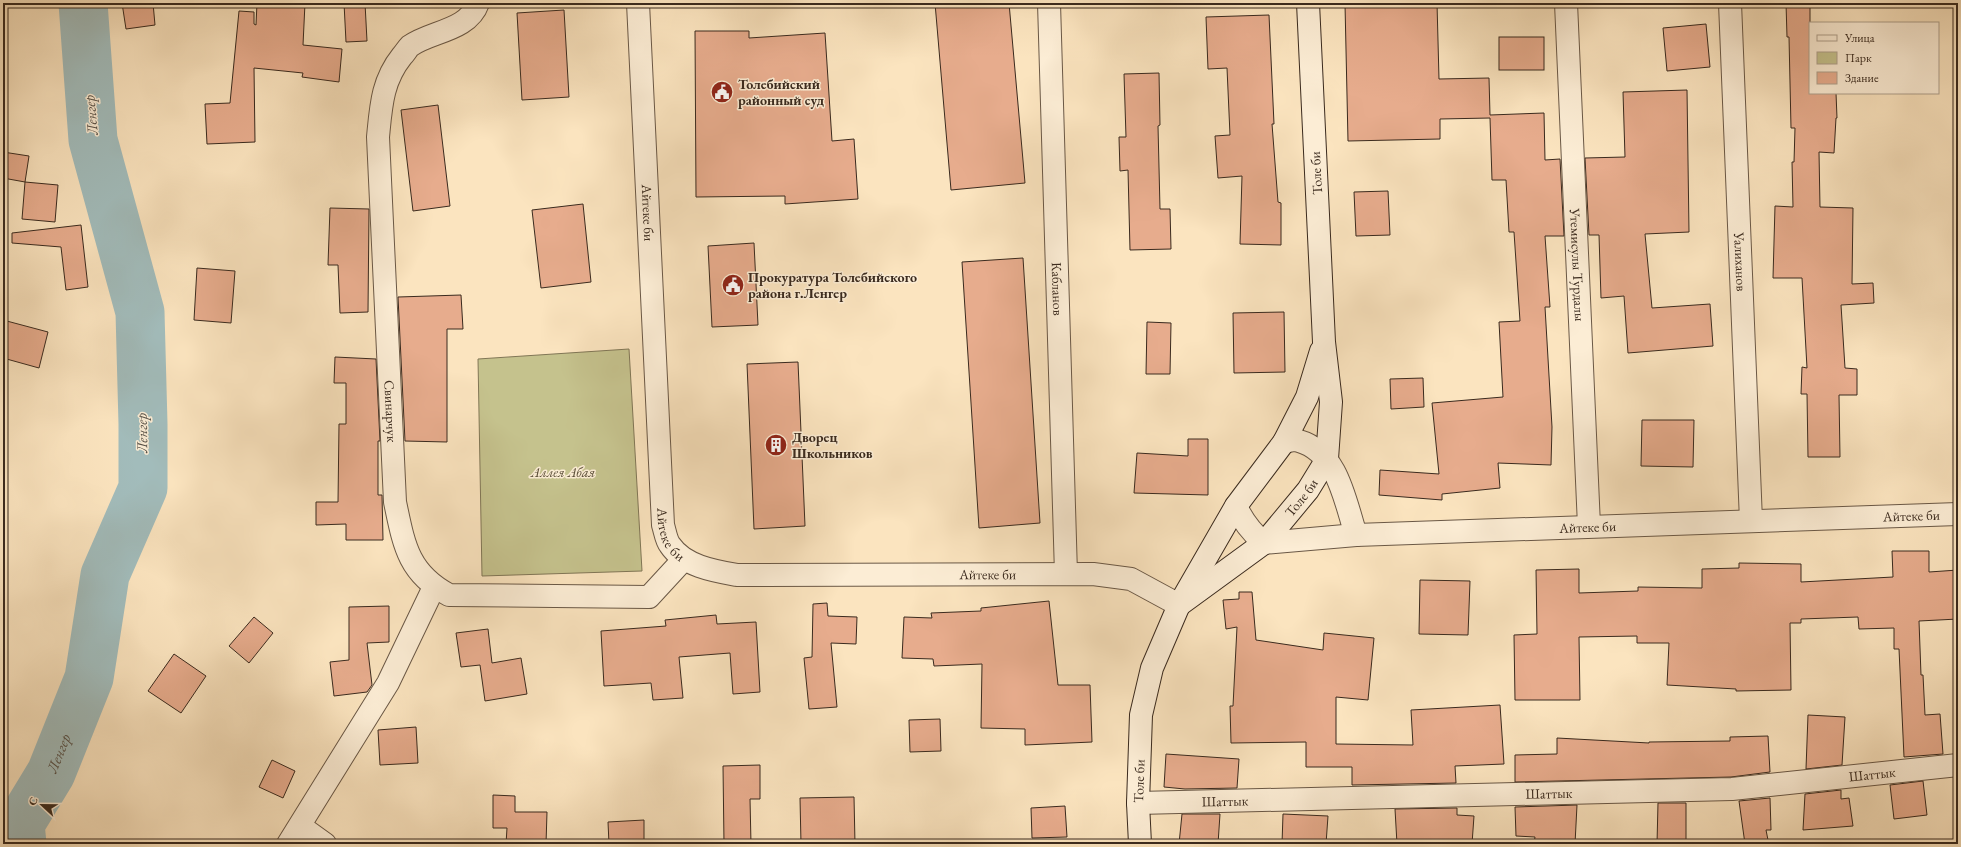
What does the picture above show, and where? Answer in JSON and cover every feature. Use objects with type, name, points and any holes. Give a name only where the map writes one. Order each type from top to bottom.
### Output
[{"type":"street","name":"Свинарчук","points":[[478,3],[476,11],[458,25],[410,46],[392,68],[381,98],[378,137],[396,502],[403,542],[418,572],[434,587],[449,595],[649,597],[684,559]]},
{"type":"street","name":"Айтеке би","points":[[638,3],[662,525],[669,545],[684,559],[714,571],[737,575],[1093,574],[1131,579],[1179,606]]},
{"type":"street","name":"Кабланов","points":[[1049,3],[1066,574]]},
{"type":"street","name":"Толе би","points":[[1179,606],[1264,543],[1308,490],[1327,459],[1331,402],[1324,342],[1308,3]]},
{"type":"street","name":"Утемисулы Турдалы","points":[[1566,3],[1589,526]]},
{"type":"street","name":"Уалиханов","points":[[1730,3],[1751,521]]},
{"type":"street","name":"Толе би","points":[[1140,844],[1138,803],[1141,715],[1152,668],[1179,606],[1236,506],[1284,442],[1307,397],[1324,342]]},
{"type":"street","points":[[1284,442],[1298,440],[1314,448],[1327,459],[1335,474],[1356,535]]},
{"type":"street","points":[[1236,506],[1242,519],[1252,533],[1264,543]]},
{"type":"street","name":"Айтеке би","points":[[1264,543],[1356,535],[1958,514]]},
{"type":"street","points":[[325,844],[294,835],[388,683],[434,587]]},
{"type":"street","name":"Шаттык","points":[[1138,803],[1732,789],[1958,765]]},
{"type":"green space","name":"Аллея Абая","points":[[629,349],[642,571],[482,576],[478,359]]},
{"type":"building","points":[[122,3],[153,3],[155,25],[126,29]]},
{"type":"building","points":[[257,3],[305,3],[303,45],[342,49],[339,82],[302,77],[303,73],[254,68],[255,142],[207,144],[205,104],[230,103],[239,11],[254,12],[254,24],[256,25]]},
{"type":"building","points":[[344,3],[365,3],[367,41],[346,42]]},
{"type":"building","points":[[935,3],[1009,3],[1025,183],[951,190]]},
{"type":"building","points":[[1437,3],[1439,79],[1489,78],[1490,115],[1544,113],[1545,160],[1560,159],[1564,236],[1545,236],[1550,307],[1545,307],[1552,427],[1551,465],[1498,463],[1500,488],[1442,494],[1442,500],[1379,495],[1380,470],[1439,474],[1432,403],[1503,397],[1499,322],[1520,321],[1514,232],[1509,232],[1506,180],[1492,180],[1490,118],[1440,119],[1440,139],[1348,141],[1345,4]]},
{"type":"building","points":[[1786,3],[1810,3],[1809,94],[1836,94],[1837,118],[1834,153],[1819,152],[1820,207],[1853,208],[1852,284],[1873,283],[1874,303],[1841,305],[1845,368],[1857,369],[1857,395],[1839,395],[1840,457],[1808,457],[1807,394],[1801,394],[1802,367],[1807,368],[1802,278],[1773,278],[1775,206],[1793,207],[1792,162],[1794,162],[1795,128],[1791,128],[1789,37],[1787,37]]},
{"type":"building","points":[[564,10],[569,97],[522,100],[517,13]]},
{"type":"building","points":[[1269,15],[1274,124],[1272,124],[1278,202],[1281,203],[1281,245],[1240,244],[1242,176],[1218,178],[1215,136],[1230,135],[1227,68],[1208,69],[1206,17]]},
{"type":"building","points":[[1706,24],[1710,67],[1667,71],[1663,28]]},
{"type":"building","points":[[695,31],[749,31],[749,38],[825,33],[832,141],[854,139],[858,199],[785,204],[785,196],[696,197]]},
{"type":"building","points":[[1499,37],[1544,37],[1544,70],[1499,70]]},
{"type":"building","points":[[1159,73],[1160,125],[1158,126],[1160,209],[1170,209],[1171,249],[1130,250],[1128,170],[1120,171],[1119,137],[1126,137],[1124,74]]},
{"type":"building","points":[[1687,90],[1689,232],[1645,234],[1652,308],[1710,304],[1713,346],[1628,353],[1624,296],[1601,298],[1599,235],[1589,235],[1585,158],[1625,157],[1623,92]]},
{"type":"building","points":[[438,105],[450,206],[413,211],[401,110]]},
{"type":"building","points":[[3,152],[29,156],[25,182],[3,178]]},
{"type":"building","points":[[25,182],[58,185],[55,222],[22,219]]},
{"type":"building","points":[[1388,191],[1390,235],[1356,236],[1354,192]]},
{"type":"building","points":[[583,204],[591,282],[541,288],[532,210]]},
{"type":"building","points":[[330,208],[369,209],[368,312],[340,313],[338,265],[328,265]]},
{"type":"building","points":[[81,225],[88,287],[66,290],[61,247],[12,243],[12,233]]},
{"type":"building","name":"Прокуратура Толебийского района г.Ленгер","points":[[754,243],[758,325],[712,327],[708,246]]},
{"type":"building","points":[[1023,258],[1040,523],[979,528],[962,262]]},
{"type":"building","points":[[197,268],[235,271],[231,323],[194,320]]},
{"type":"building","points":[[461,295],[463,329],[447,329],[447,442],[405,441],[398,297]]},
{"type":"building","points":[[1284,312],[1285,372],[1234,373],[1233,313]]},
{"type":"building","points":[[3,320],[48,332],[39,368],[3,358]]},
{"type":"building","points":[[1147,322],[1171,323],[1170,374],[1146,374]]},
{"type":"building","points":[[335,357],[376,359],[380,441],[378,441],[378,495],[382,495],[383,540],[346,540],[346,524],[316,525],[316,502],[338,502],[339,424],[346,424],[346,383],[334,383]]},
{"type":"building","name":"Дворец Школьников","points":[[798,362],[805,526],[754,529],[747,364]]},
{"type":"building","points":[[1423,378],[1424,407],[1391,409],[1390,379]]},
{"type":"building","points":[[1642,420],[1694,420],[1693,467],[1641,466]]},
{"type":"building","points":[[1188,439],[1208,439],[1208,495],[1134,493],[1137,453],[1188,456]]},
{"type":"building","points":[[1892,551],[1929,551],[1929,572],[1958,570],[1958,619],[1919,621],[1921,675],[1923,675],[1925,715],[1940,714],[1943,754],[1904,757],[1899,649],[1894,649],[1894,628],[1859,629],[1858,617],[1801,619],[1801,623],[1790,623],[1791,690],[1736,691],[1736,689],[1667,685],[1669,643],[1637,643],[1637,636],[1579,637],[1580,700],[1515,700],[1514,635],[1537,634],[1536,570],[1579,569],[1579,593],[1638,591],[1638,587],[1702,588],[1702,569],[1739,568],[1739,563],[1801,564],[1801,582],[1893,577]]},
{"type":"building","points":[[1420,580],[1470,581],[1468,635],[1419,634]]},
{"type":"building","points":[[1239,592],[1252,592],[1256,640],[1323,650],[1324,633],[1374,638],[1368,700],[1336,697],[1336,744],[1413,745],[1411,710],[1500,705],[1504,764],[1455,766],[1456,783],[1352,785],[1352,767],[1306,767],[1306,742],[1231,743],[1230,706],[1233,706],[1237,627],[1226,629],[1223,600],[1239,599]]},
{"type":"building","points":[[1049,601],[1058,685],[1090,685],[1092,742],[1025,745],[1025,729],[981,728],[982,664],[934,666],[933,659],[902,658],[904,617],[932,618],[931,613],[981,611],[981,608]]},
{"type":"building","points":[[827,603],[828,616],[857,617],[856,644],[831,643],[837,707],[809,709],[804,658],[812,657],[813,604]]},
{"type":"building","points":[[389,606],[389,642],[367,643],[372,685],[367,692],[334,696],[330,662],[349,660],[349,607]]},
{"type":"building","points":[[716,615],[717,624],[756,622],[760,692],[733,694],[730,653],[679,657],[683,698],[653,700],[651,683],[604,686],[601,631],[666,626],[665,620]]},
{"type":"building","points":[[254,617],[273,633],[249,663],[229,646]]},
{"type":"building","points":[[488,629],[492,663],[521,658],[527,694],[485,701],[480,665],[461,667],[456,633]]},
{"type":"building","points":[[174,654],[206,676],[181,713],[148,691]]},
{"type":"building","points":[[1808,715],[1845,717],[1842,765],[1806,769]]},
{"type":"building","points":[[940,719],[941,751],[910,752],[909,720]]},
{"type":"building","points":[[416,727],[418,763],[380,765],[378,730]]},
{"type":"building","points":[[1768,736],[1770,772],[1731,777],[1515,782],[1515,755],[1557,754],[1557,738],[1649,743],[1730,741],[1730,737]]},
{"type":"building","points":[[1166,754],[1239,759],[1237,788],[1185,789],[1164,787]]},
{"type":"building","points":[[272,760],[295,771],[283,798],[259,787]]},
{"type":"building","points":[[760,765],[760,799],[750,799],[751,844],[724,844],[723,766]]},
{"type":"building","points":[[1923,781],[1927,815],[1894,819],[1890,785]]},
{"type":"building","points":[[1841,790],[1841,799],[1849,798],[1853,826],[1803,830],[1805,794]]},
{"type":"building","points":[[493,795],[515,796],[515,812],[547,812],[546,844],[506,844],[507,828],[493,828]]},
{"type":"building","points":[[854,797],[855,844],[801,844],[800,798]]},
{"type":"building","points":[[1770,798],[1771,830],[1766,830],[1768,840],[1745,844],[1739,801]]},
{"type":"building","points":[[1658,803],[1686,803],[1686,844],[1657,844]]},
{"type":"building","points":[[1577,805],[1575,844],[1534,844],[1535,837],[1516,836],[1515,807]]},
{"type":"building","points":[[1065,806],[1067,837],[1032,838],[1031,808]]},
{"type":"building","points":[[1457,808],[1457,815],[1474,816],[1472,844],[1397,844],[1395,809]]},
{"type":"building","points":[[1182,814],[1220,814],[1218,844],[1179,844]]},
{"type":"building","points":[[1283,814],[1328,816],[1326,844],[1282,844]]},
{"type":"building","points":[[644,820],[644,844],[609,844],[608,822]]},
{"type":"waterway","name":"Ленгер","points":[[22,844],[20,824],[51,773],[89,678],[105,575],[143,488],[140,312],[93,140],[83,3]]},
{"type":"place","name":"Толебийский районный суд","points":[[722,92]]},
{"type":"place","name":"Прокуратура Толебийского района г.Ленгер","points":[[733,285]]},
{"type":"place","name":"Дворец Школьников","points":[[776,445]]}]
